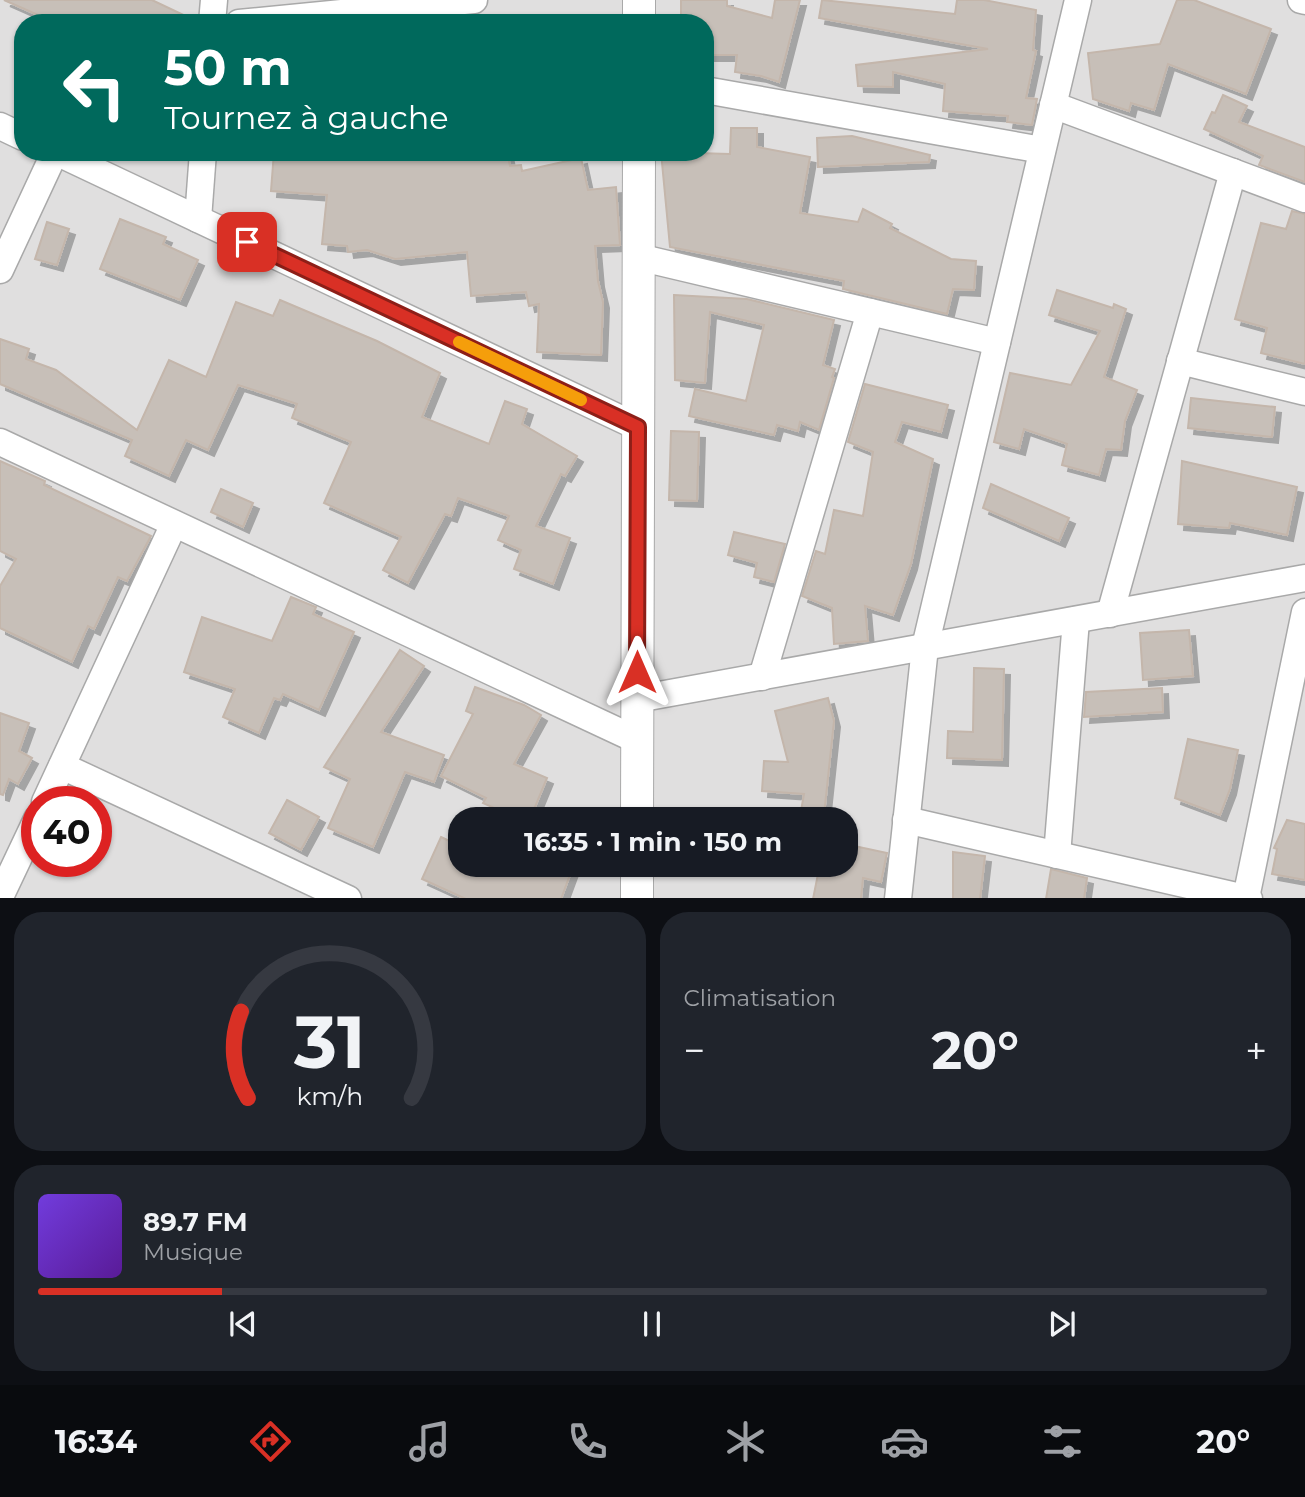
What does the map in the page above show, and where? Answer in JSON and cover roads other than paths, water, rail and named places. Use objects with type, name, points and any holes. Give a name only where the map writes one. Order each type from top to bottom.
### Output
[{"type":"street","points":[[331,14],[474,0]]},
{"type":"street","points":[[898,898],[925,648],[1078,0]]},
{"type":"street","points":[[714,92],[1042,150]]},
{"type":"street","points":[[1053,105],[1305,199]]},
{"type":"street","points":[[0,270],[51,161]]},
{"type":"street","points":[[74,161],[638,427]]},
{"type":"street","points":[[198,219],[202,161]]},
{"type":"street","points":[[637,807],[639,161]]},
{"type":"street","points":[[1110,614],[1233,172]]},
{"type":"street","points":[[638,257],[996,342]]},
{"type":"street","points":[[762,677],[870,312]]},
{"type":"street","points":[[1180,360],[1305,392]]},
{"type":"street","points":[[0,442],[637,740]]},
{"type":"street","points":[[53,786],[174,524]]},
{"type":"street","points":[[637,699],[1305,578]]},
{"type":"street","points":[[906,820],[1247,898],[1305,612]]},
{"type":"street","points":[[1057,855],[1076,620]]},
{"type":"street","points":[[62,766],[333,895]]},
{"type":"street","points":[[0,897],[21,853]]},
{"type":"street","points":[[637,877],[637,898]]}]
